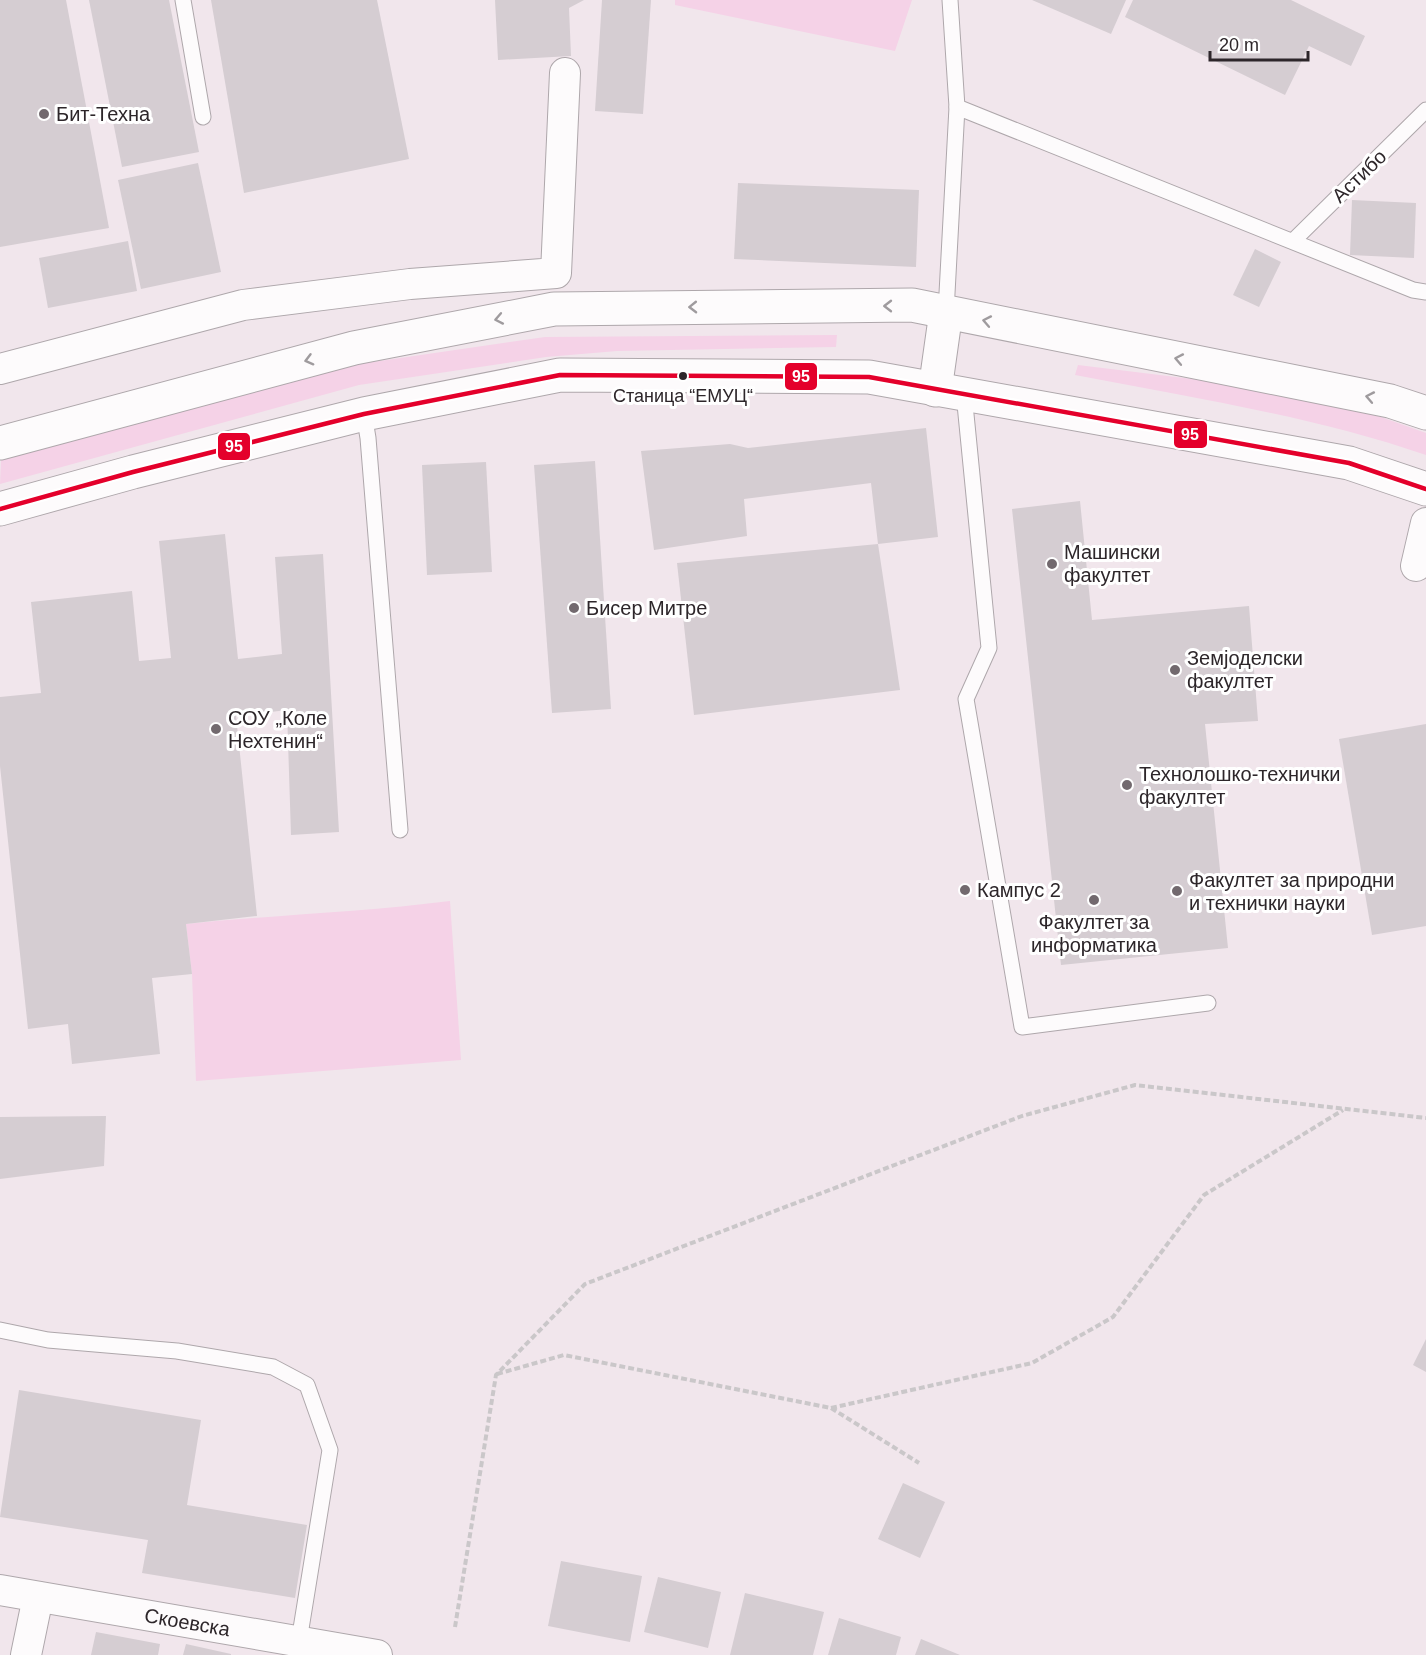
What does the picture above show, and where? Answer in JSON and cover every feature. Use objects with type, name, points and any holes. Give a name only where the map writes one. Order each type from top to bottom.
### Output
[{"type":"main road","points":[[0,443],[354,348],[554,309],[912,305],[1390,401],[1426,413]]},
{"type":"main road","points":[[946,312],[950,392]]},
{"type":"main road","points":[[0,508],[364,414],[560,375],[869,377],[1349,463],[1426,489]]},
{"type":"street","points":[[0,369],[243,305],[410,284],[556,273],[565,73]]},
{"type":"street","points":[[1416,566],[1426,524]]},
{"type":"street","name":"Скоевска","points":[[0,1590],[297,1648],[377,1655]]},
{"type":"street","points":[[26,1655],[38,1597]]},
{"type":"lane","points":[[183,0],[203,117]]},
{"type":"lane","points":[[946,312],[957,107],[950,0]]},
{"type":"lane","points":[[957,107],[1413,290],[1426,292]]},
{"type":"lane","name":"Астибо","points":[[1293,241],[1426,110]]},
{"type":"lane","points":[[950,392],[989,648],[966,699],[1022,1027],[1208,1003]]},
{"type":"lane","points":[[364,414],[370,462],[400,830]]},
{"type":"lane","points":[[0,1330],[48,1340],[177,1351],[273,1367],[307,1385],[330,1450],[297,1648]]},
{"type":"path","points":[[455,1627],[496,1375],[585,1284],[1022,1116],[1135,1085],[1426,1119]]},
{"type":"path","points":[[831,1408],[1032,1363],[1113,1317],[1204,1195],[1344,1109]]},
{"type":"path","points":[[496,1375],[564,1355],[831,1408],[919,1463]]},
{"type":"shaded area","points":[[675,0],[912,0],[895,51],[675,5]]},
{"type":"shaded area","points":[[837,335],[836,347],[617,351],[546,357],[359,385],[0,484],[1,460],[359,364],[545,337]]},
{"type":"shaded area","points":[[1078,365],[1282,390],[1381,417],[1426,433],[1426,455],[1340,429],[1208,400],[1075,375]]},
{"type":"shaded area","points":[[450,901],[461,1060],[196,1081],[192,974],[186,924]]},
{"type":"building","name":"Бит-Техна","points":[[0,0],[66,0],[109,228],[0,247]]},
{"type":"building","points":[[89,0],[169,0],[199,152],[122,167]]},
{"type":"building","points":[[211,0],[377,0],[409,159],[244,193]]},
{"type":"building","points":[[495,0],[584,0],[569,8],[571,56],[498,60]]},
{"type":"building","points":[[602,0],[651,0],[643,114],[595,111]]},
{"type":"building","points":[[1032,0],[1126,0],[1111,34]]},
{"type":"building","points":[[1133,0],[1291,0],[1365,36],[1351,66],[1309,46],[1285,95],[1125,17]]},
{"type":"building","points":[[198,163],[221,272],[141,289],[118,180]]},
{"type":"building","points":[[738,183],[919,190],[916,267],[734,259]]},
{"type":"building","points":[[1352,200],[1416,203],[1414,258],[1350,255]]},
{"type":"building","points":[[128,241],[137,291],[48,308],[39,258]]},
{"type":"building","points":[[1255,249],[1281,262],[1259,307],[1233,295]]},
{"type":"building","points":[[926,428],[938,537],[878,544],[871,483],[744,499],[747,536],[654,550],[641,451],[730,444],[748,448]]},
{"type":"building","name":"Бисер Митре","points":[[595,461],[611,709],[552,713],[534,465]]},
{"type":"building","points":[[486,462],[492,572],[427,575],[422,465]]},
{"type":"building","points":[[1080,501],[1092,620],[1249,606],[1258,721],[1205,724],[1228,948],[1061,965],[1012,509]]},
{"type":"building","points":[[225,534],[238,659],[282,654],[275,557],[323,554],[339,832],[291,835],[287,710],[236,716],[257,916],[186,924],[192,974],[152,978],[160,1054],[72,1064],[68,1024],[28,1029],[0,766],[0,697],[41,693],[31,602],[132,591],[139,661],[171,658],[159,541]]},
{"type":"building","points":[[878,544],[900,690],[694,715],[677,563]]},
{"type":"building","points":[[1426,724],[1426,926],[1372,935],[1339,739]]},
{"type":"building","points":[[106,1116],[104,1166],[0,1179],[0,1117]]},
{"type":"building","points":[[1426,1339],[1426,1372],[1413,1365]]},
{"type":"building","points":[[19,1390],[201,1420],[187,1505],[307,1525],[295,1598],[142,1573],[148,1540],[0,1517]]},
{"type":"building","points":[[903,1483],[945,1502],[920,1558],[878,1539]]},
{"type":"building","points":[[561,1561],[642,1576],[630,1642],[548,1626]]},
{"type":"building","points":[[658,1577],[721,1592],[708,1648],[644,1632]]},
{"type":"building","points":[[745,1593],[824,1612],[813,1655],[730,1655]]},
{"type":"building","points":[[839,1618],[901,1637],[896,1655],[828,1655]]},
{"type":"building","points":[[96,1632],[160,1644],[158,1655],[91,1655]]},
{"type":"building","points":[[921,1639],[960,1655],[915,1655]]},
{"type":"building","points":[[186,1644],[231,1654],[231,1655],[183,1655]]},
{"type":"transit line","name":"95","points":[[0,509],[133,472],[364,414],[560,375],[869,377],[1349,463],[1426,489]]},
{"type":"place","name":"Бит-Техна","points":[[44,114]]},
{"type":"place","name":"Станица “ЕМУЦ“","points":[[683,376]]},
{"type":"place","name":"Машински факултет","points":[[1052,564]]},
{"type":"place","name":"Бисер Митре","points":[[574,608]]},
{"type":"place","name":"Земјоделски факултет","points":[[1175,670]]},
{"type":"place","name":"СОУ „Коле Нехтенин“","points":[[216,729]]},
{"type":"place","name":"Технолошко-технички факултет","points":[[1127,785]]},
{"type":"place","name":"Кампус 2","points":[[965,890]]},
{"type":"place","name":"Факултет за природни и технички науки","points":[[1177,891]]},
{"type":"place","name":"Факултет за информатика","points":[[1094,900]]}]
